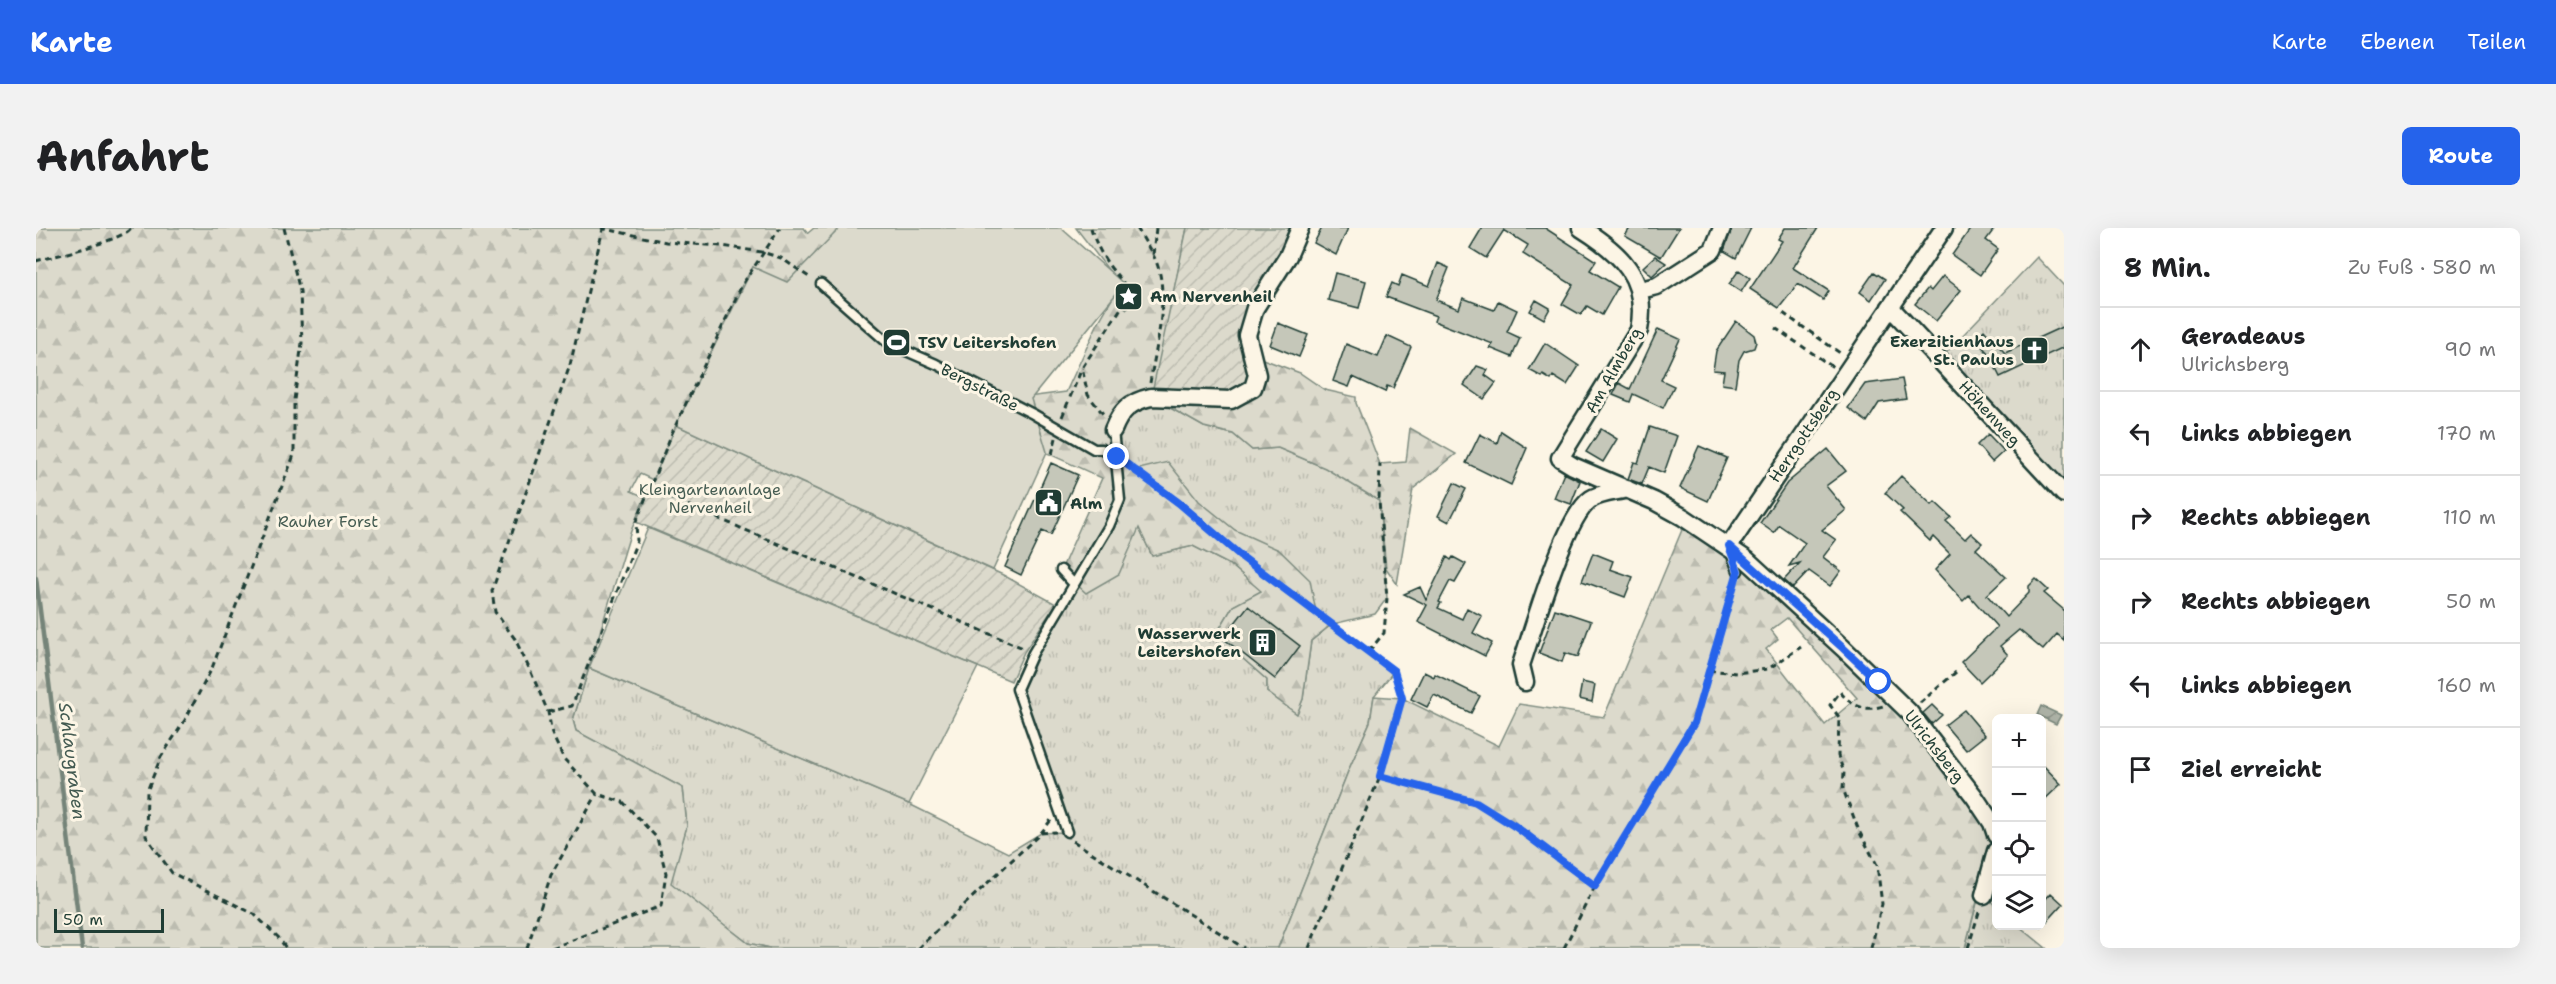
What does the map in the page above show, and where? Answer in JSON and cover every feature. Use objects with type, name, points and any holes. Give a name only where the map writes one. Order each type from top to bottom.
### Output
[{"type":"street","points":[[1113,430],[1121,411],[1147,398],[1231,400],[1253,388],[1257,375],[1247,335],[1255,308],[1288,255],[1300,228]]},
{"type":"street","name":"Am Almberg","points":[[1581,228],[1608,245],[1627,265],[1640,290],[1642,315],[1639,330],[1560,458],[1627,489]]},
{"type":"street","points":[[1640,290],[1657,286],[1713,250],[1722,228]]},
{"type":"street","name":"Herrgottsberg","points":[[1729,546],[1944,228]]},
{"type":"street","name":"Höhenweg","points":[[1890,307],[2064,494]]},
{"type":"street","points":[[1525,682],[1521,665],[1565,538],[1576,513],[1592,498],[1627,489],[1654,501],[1729,546]]},
{"type":"street","name":"Ulrichsberg","points":[[1729,546],[1843,648],[1906,709],[1974,796],[1992,823]]},
{"type":"street","points":[[1984,895],[1992,866]]},
{"type":"lane","name":"Bergstraße","points":[[821,284],[888,343],[936,364],[1095,449],[1102,449],[1117,457]]},
{"type":"lane","points":[[1067,832],[1017,689],[1033,653],[1109,525],[1120,500],[1113,430]]},
{"type":"lane","points":[[1729,546],[1738,571]]},
{"type":"lane","points":[[1061,570],[1073,583]]},
{"type":"path","points":[[36,261],[105,241],[129,232],[131,228]]},
{"type":"path","points":[[284,228],[300,291],[302,343],[294,400],[294,455],[212,668],[185,720],[161,757],[147,791],[146,836],[171,873],[254,914],[286,948]]},
{"type":"path","points":[[548,712],[572,706],[637,541],[636,522],[672,433],[742,285],[780,228]]},
{"type":"path","points":[[1058,428],[1082,368],[1129,296],[1126,285],[1110,267],[1094,241],[1091,228]]},
{"type":"path","points":[[1137,228],[1153,255],[1161,281],[1160,320],[1147,398]]},
{"type":"path","points":[[1153,255],[1156,228]]},
{"type":"path","points":[[552,948],[661,906],[666,873],[657,838],[623,802],[597,794],[564,759],[552,734],[548,712],[515,639],[495,612],[492,591],[570,365],[602,229],[666,242],[722,246],[762,252],[781,258],[821,284]]},
{"type":"path","points":[[1782,313],[1848,368]]},
{"type":"path","points":[[1775,328],[1848,368]]},
{"type":"path","points":[[1082,368],[1089,395],[1097,408]]},
{"type":"path","points":[[1117,457],[1179,503],[1242,557],[1394,671],[1402,698],[1380,776],[1309,948]]},
{"type":"path","points":[[1369,652],[1384,633],[1387,598],[1379,501],[1380,464]]},
{"type":"path","points":[[649,489],[1033,653]]},
{"type":"path","points":[[1564,948],[1595,886],[1694,723],[1738,571]]},
{"type":"path","points":[[1709,670],[1736,673],[1768,669],[1802,647]]},
{"type":"path","points":[[1871,948],[1882,904],[1877,865],[1859,831],[1843,789],[1844,772],[1838,756],[1839,717],[1830,705],[1840,692],[1850,703],[1871,709],[1891,703],[1906,709],[1956,672]]},
{"type":"path","points":[[1380,776],[1476,802],[1516,827],[1595,886]]},
{"type":"path","points":[[527,948],[551,875],[597,794]]},
{"type":"path","points":[[918,948],[1041,833],[1060,809]]},
{"type":"path","points":[[1067,832],[1074,841],[1244,948]]},
{"type":"path","points":[[1968,948],[1984,895]]},
{"type":"green space","name":"Rauher Forst","points":[[36,228],[804,228],[808,233],[814,228],[892,228],[1028,397],[1066,392],[1098,323],[1120,285],[1076,228],[1187,228],[1152,397],[1252,355],[1300,373],[1325,390],[1356,397],[1356,403],[1380,464],[1406,462],[1410,428],[1456,454],[1413,489],[1397,584],[1386,568],[1379,501],[1325,468],[1278,448],[1252,450],[1233,434],[1204,427],[1151,397],[1113,430],[1117,457],[1135,470],[1168,462],[1199,501],[1235,530],[1279,550],[1310,580],[1316,612],[1332,624],[1311,641],[1303,699],[1297,714],[1267,692],[1267,680],[1240,656],[1214,638],[1233,606],[1261,591],[1232,566],[1193,546],[1152,556],[1139,528],[1119,574],[1086,593],[1061,570],[1102,478],[833,355],[753,267],[742,285],[653,480],[640,474],[631,491],[645,497],[631,531],[573,720],[576,731],[683,788],[687,826],[671,883],[748,943],[770,948],[36,948]]},
{"type":"green space","name":"TSV Leitershofen","points":[[840,228],[1061,228],[1124,284],[1031,399],[1047,452],[993,570],[676,425],[753,267],[787,282]]},
{"type":"green space","points":[[1187,228],[1300,228],[1247,335],[1257,375],[1231,400],[1151,397]]},
{"type":"green space","points":[[2037,257],[2064,286],[2064,489],[1944,355]]},
{"type":"green space","points":[[1132,285],[1136,297],[1127,309],[1118,302],[1125,288]]},
{"type":"green space","points":[[1151,397],[1204,427],[1233,434],[1252,450],[1278,448],[1326,468],[1379,501],[1387,598],[1375,614],[1333,624],[1394,671],[1374,696],[1370,722],[1278,948],[770,948],[748,943],[670,883],[687,826],[683,788],[576,731],[573,720],[589,668],[909,804],[1008,853],[1041,833],[1066,832],[1017,689],[1073,583],[1139,528],[1152,556],[1193,546],[1232,566],[1262,591],[1233,606],[1214,638],[1240,656],[1267,680],[1267,692],[1297,713],[1303,699],[1311,641],[1332,624],[1117,457],[1113,430]]},
{"type":"green space","name":"Kleingartenanlage Nervenheil","points":[[676,425],[1003,575],[1056,604],[1024,652],[1011,681],[636,522]]},
{"type":"green space","points":[[1684,525],[1724,551],[1839,653],[1904,716],[1987,827],[1991,847],[1965,948],[1278,948],[1370,722],[1374,696],[1402,698],[1499,746],[1519,704],[1604,717]],"holes":[[[1787,618],[1857,698],[1825,725],[1766,649],[1778,639],[1771,630]]]},
{"type":"green space","points":[[648,528],[978,667],[909,804],[589,668]]},
{"type":"green space","points":[[1980,892],[1992,902],[1992,930],[2024,930],[2046,948],[1965,948]]},
{"type":"water","points":[[2041,706],[2061,715],[2056,724],[2046,719],[2046,714],[2037,714]]},
{"type":"building","points":[[1322,228],[1348,228],[1336,255],[1314,243]]},
{"type":"building","points":[[1482,228],[1545,228],[1596,261],[1590,270],[1618,287],[1602,315],[1587,306],[1581,315],[1562,304],[1573,285],[1523,254],[1528,245],[1504,230],[1486,258],[1470,248]]},
{"type":"building","points":[[1630,228],[1679,228],[1661,257],[1625,236]]},
{"type":"building","points":[[1732,228],[1751,228],[1736,258],[1724,251]]},
{"type":"building","points":[[1785,228],[1818,228],[1793,268],[1829,291],[1823,300],[1798,284],[1779,308],[1750,289],[1782,241],[1778,239]]},
{"type":"building","points":[[1971,228],[1995,228],[1986,240],[1998,249],[1980,275],[1952,255]]},
{"type":"building","points":[[1655,256],[1666,263],[1652,276],[1643,267]]},
{"type":"building","points":[[1438,263],[1449,268],[1436,300],[1459,309],[1463,298],[1494,310],[1498,301],[1517,310],[1507,332],[1520,338],[1512,357],[1490,348],[1493,344],[1434,321],[1436,316],[1386,297],[1392,283],[1398,286],[1402,275],[1429,286]]},
{"type":"building","points":[[1739,270],[1750,278],[1741,292],[1729,284]]},
{"type":"building","points":[[1874,272],[1885,279],[1871,300],[1860,292]]},
{"type":"building","points":[[1335,273],[1366,281],[1359,308],[1328,300]]},
{"type":"building","points":[[1943,276],[1961,290],[1936,321],[1915,304],[1928,288],[1931,291]]},
{"type":"building","points":[[1536,300],[1550,308],[1544,319],[1530,311]]},
{"type":"building","points":[[1736,321],[1754,335],[1756,342],[1754,348],[1744,351],[1739,360],[1735,386],[1722,384],[1724,371],[1713,370],[1716,351]]},
{"type":"building","points":[[1278,323],[1308,335],[1299,357],[1270,345]]},
{"type":"building","name":"Exerzitienhaus St. Paulus","points":[[2064,326],[2064,347],[2000,377],[1988,353],[1975,339],[1984,330],[2005,353]]},
{"type":"building","points":[[1658,329],[1680,339],[1661,380],[1674,386],[1663,408],[1633,394],[1630,402],[1613,395],[1619,383],[1630,389]]},
{"type":"building","points":[[1387,336],[1411,347],[1393,388],[1387,386],[1385,392],[1353,377],[1349,387],[1333,381],[1346,344],[1378,357]]},
{"type":"building","points":[[1545,343],[1579,366],[1567,385],[1553,376],[1551,380],[1529,370]]},
{"type":"building","points":[[1477,366],[1488,370],[1485,375],[1496,383],[1484,399],[1464,385]]},
{"type":"building","points":[[1902,379],[1906,399],[1879,403],[1867,422],[1848,408],[1865,384]]},
{"type":"building","points":[[1650,427],[1677,436],[1664,473],[1649,467],[1642,484],[1628,479],[1634,462],[1638,463]]},
{"type":"building","points":[[1601,429],[1617,439],[1603,462],[1586,452]]},
{"type":"building","points":[[1501,431],[1527,448],[1511,485],[1466,463],[1480,434],[1497,443]]},
{"type":"building","points":[[1988,434],[2004,451],[1992,462],[1977,445]]},
{"type":"building","points":[[1699,446],[1727,458],[1708,501],[1680,488]]},
{"type":"building","points":[[1828,449],[1846,471],[1826,486],[1846,510],[1822,530],[1836,540],[1823,557],[1841,571],[1830,586],[1809,571],[1793,588],[1784,580],[1800,563],[1789,566],[1805,543],[1779,525],[1774,533],[1760,523],[1787,483]]},
{"type":"building","name":"Alm","points":[[1051,463],[1078,475],[1051,535],[1042,531],[1021,575],[1005,567]]},
{"type":"building","points":[[1564,473],[1580,481],[1571,504],[1554,498]]},
{"type":"building","points":[[1901,476],[1932,505],[1935,502],[1951,517],[1946,521],[1965,539],[1971,533],[1982,543],[1976,549],[2006,577],[1987,595],[2006,617],[2029,593],[2029,586],[2036,579],[2048,590],[2044,593],[2064,610],[2064,640],[2057,634],[2043,650],[2019,630],[2000,646],[2008,655],[1980,682],[1961,662],[1997,627],[1969,595],[1963,601],[1935,570],[1950,554],[1933,537],[1930,541],[1900,512],[1903,510],[1885,493]]},
{"type":"building","points":[[1454,483],[1466,489],[1449,522],[1438,516]]},
{"type":"building","points":[[1593,553],[1613,561],[1610,569],[1633,577],[1625,597],[1582,581]]},
{"type":"building","points":[[1447,557],[1451,560],[1453,557],[1466,564],[1455,583],[1450,581],[1438,608],[1462,619],[1467,608],[1482,616],[1473,633],[1492,643],[1485,656],[1418,622],[1427,605],[1404,594],[1420,587],[1426,600]]},
{"type":"building","name":"Wasserwerk Leitershofen","points":[[1248,606],[1300,646],[1275,679],[1223,638]]},
{"type":"building","points":[[1555,609],[1591,621],[1578,657],[1565,653],[1562,662],[1539,653]]},
{"type":"building","points":[[1424,672],[1434,677],[1435,674],[1480,696],[1471,713],[1434,695],[1427,707],[1411,699]]},
{"type":"building","points":[[1582,682],[1595,685],[1592,702],[1579,699]]},
{"type":"building","points":[[1932,705],[1942,715],[1932,724],[1923,713]]},
{"type":"building","points":[[1964,710],[1985,735],[1966,750],[1945,725]]},
{"type":"building","points":[[2046,768],[2061,784],[2046,798]]},
{"type":"building","points":[[2051,893],[2063,904],[2046,923],[2046,899]]},
{"type":"waterway","name":"Schlaugraben","points":[[36,578],[82,948]]},
{"type":"place","name":"Am Nervenheil","points":[[1129,296]]},
{"type":"place","name":"TSV Leitershofen","points":[[897,342]]},
{"type":"place","name":"Exerzitienhaus St. Paulus","points":[[2035,350]]},
{"type":"place","name":"Alm","points":[[1049,503]]},
{"type":"place","name":"Wasserwerk Leitershofen","points":[[1262,642]]},
{"type":"route","points":[[1117,457],[1179,503],[1242,557],[1394,671],[1402,698],[1380,776],[1476,802],[1516,827],[1595,886],[1694,723],[1738,571],[1729,546],[1879,682]]}]
